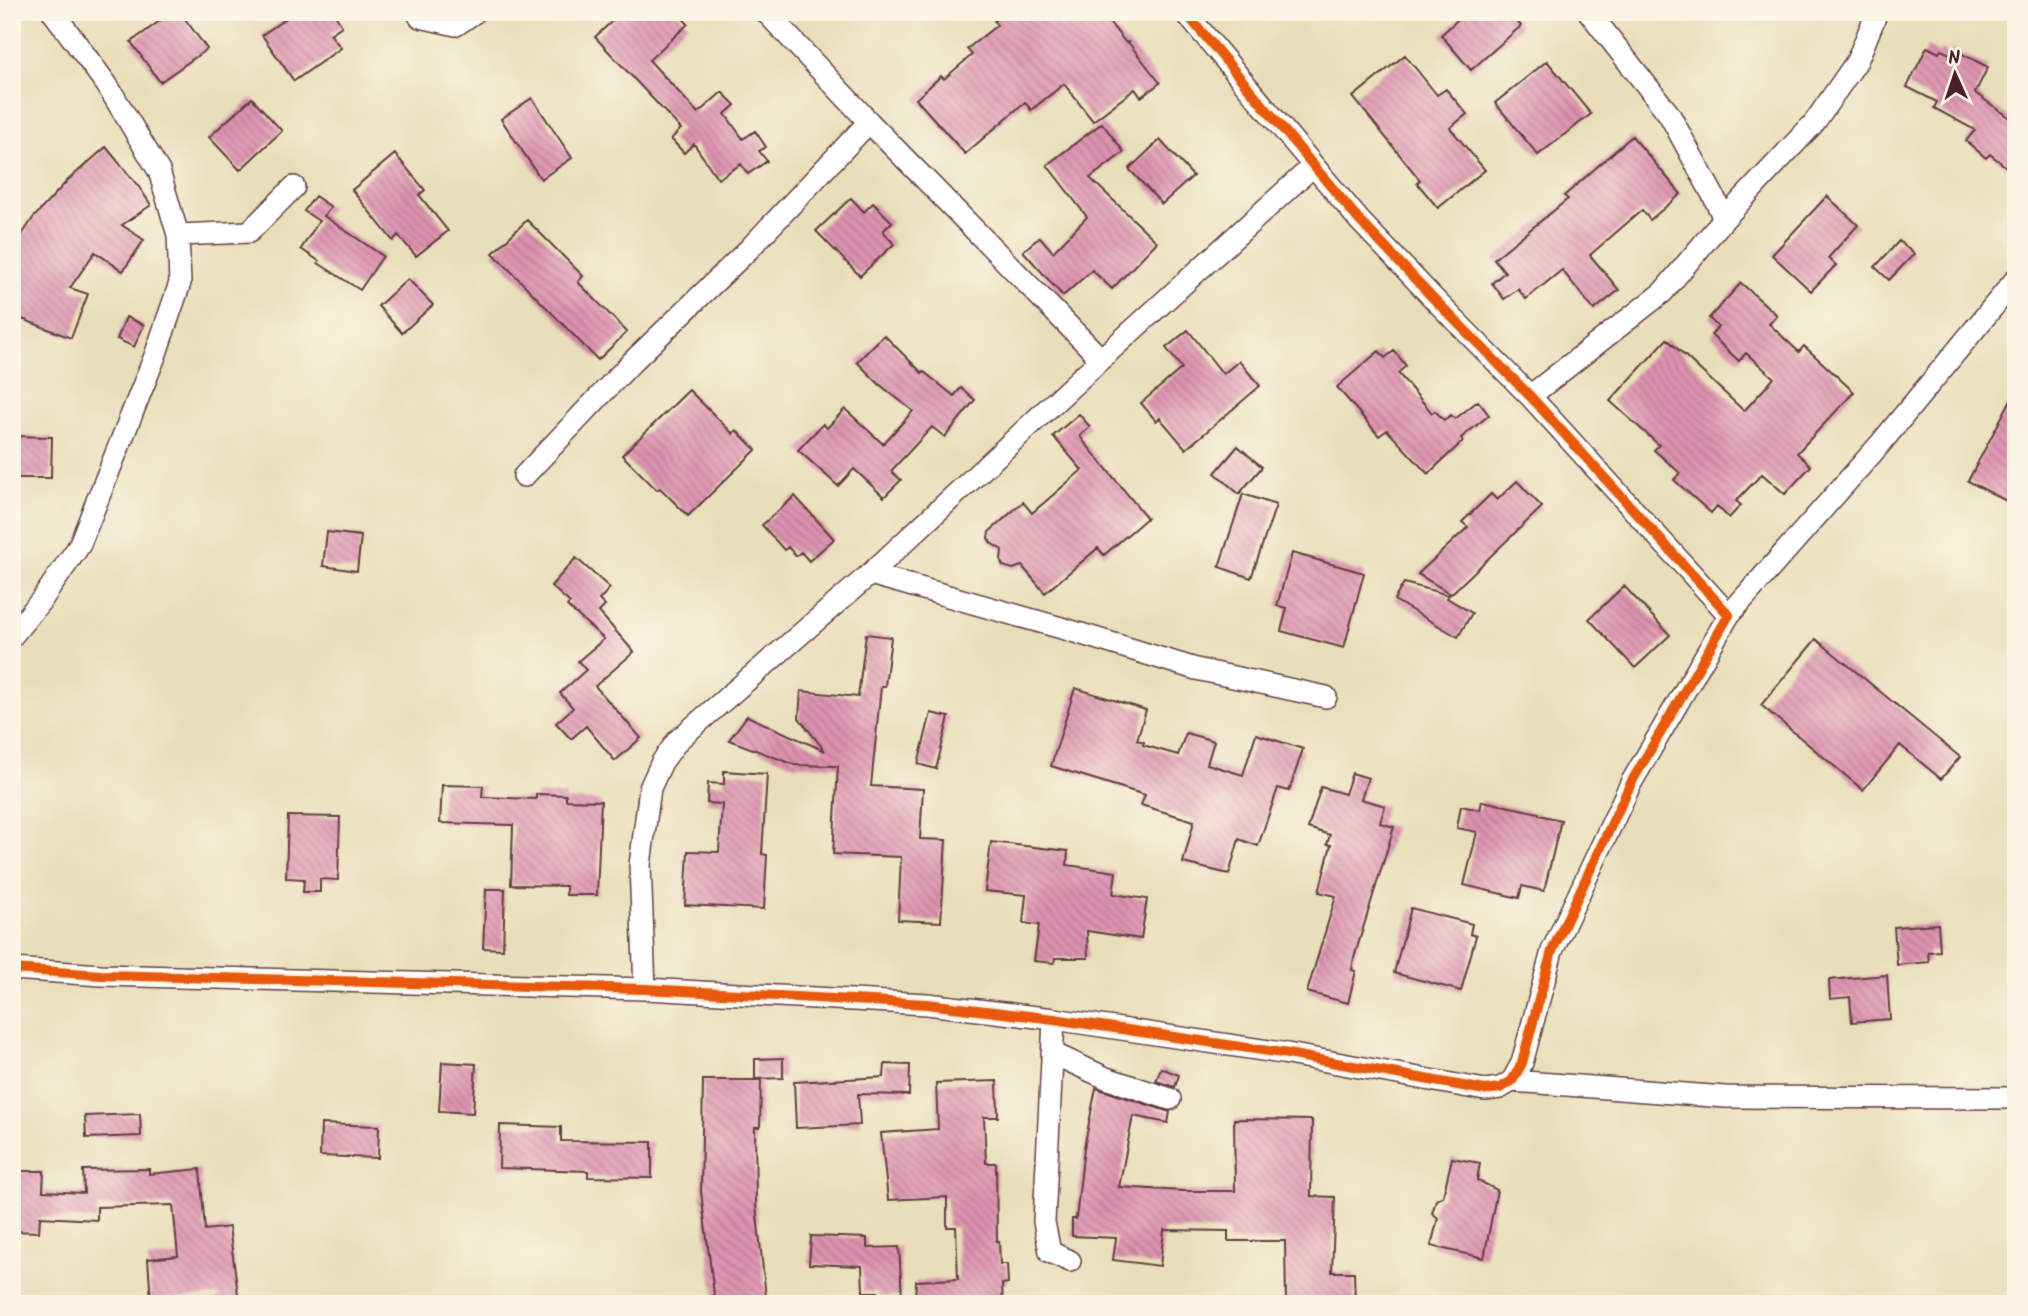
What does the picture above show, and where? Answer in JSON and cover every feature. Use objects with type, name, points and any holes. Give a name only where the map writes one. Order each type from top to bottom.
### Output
[{"type":"street","points":[[12,636],[72,557],[84,535],[155,356],[180,283],[177,234],[159,171],[107,85],[53,12]]},
{"type":"street","points":[[417,12],[420,17],[456,25],[475,12]]},
{"type":"street","points":[[766,12],[869,122],[1101,359]]},
{"type":"street","points":[[1185,12],[1359,220],[1530,396],[1729,615]]},
{"type":"street","points":[[1589,12],[1669,114],[1724,219]]},
{"type":"street","points":[[1530,396],[1662,292],[1724,219],[1814,123],[1857,61],[1877,12]]},
{"type":"street","points":[[524,476],[631,363],[750,249],[869,122]]},
{"type":"street","points":[[645,989],[640,864],[650,789],[662,762],[678,740],[870,574],[1313,166]]},
{"type":"street","points":[[177,234],[248,232],[295,187]]},
{"type":"street","points":[[12,969],[100,975],[645,989],[927,1004],[1054,1019],[1282,1053],[1485,1090],[1500,1088],[1511,1081],[1522,1063],[1552,951],[1631,783],[1729,615],[1881,443],[2016,279]]},
{"type":"street","points":[[870,574],[1196,669],[1326,697]]},
{"type":"street","points":[[1054,1019],[1044,1222],[1050,1252],[1070,1261]]},
{"type":"street","points":[[1052,1053],[1106,1079],[1170,1099]]},
{"type":"street","points":[[1511,1081],[1725,1097],[2016,1098]]},
{"type":"building","points":[[172,12],[180,12],[207,49],[160,82],[131,42]]},
{"type":"building","points":[[295,12],[333,12],[342,26],[330,34],[341,48],[294,81],[262,35]]},
{"type":"building","points":[[622,12],[677,12],[688,24],[649,60],[698,113],[722,92],[735,105],[725,114],[743,139],[755,131],[766,147],[759,151],[767,161],[748,174],[741,164],[718,179],[694,144],[684,153],[671,139],[681,129],[595,37]]},
{"type":"building","points":[[1004,12],[1101,12],[1160,83],[1141,97],[1135,89],[1093,121],[1064,84],[1031,110],[1025,102],[965,154],[916,99],[941,76],[944,79],[972,55],[967,49],[997,25],[994,21]]},
{"type":"building","points":[[1466,12],[1509,12],[1521,26],[1471,70],[1441,35]]},
{"type":"building","points":[[1927,47],[1939,53],[1941,50],[1950,54],[1952,49],[1988,67],[1975,93],[2016,122],[2016,175],[1990,154],[1986,158],[1966,141],[1975,130],[1934,108],[1937,102],[1907,87]]},
{"type":"building","points":[[1405,55],[1437,95],[1446,89],[1467,114],[1450,128],[1485,170],[1438,208],[1417,183],[1420,180],[1353,97]]},
{"type":"building","points":[[1547,61],[1591,114],[1538,155],[1495,103]]},
{"type":"building","points":[[252,98],[282,131],[240,170],[209,137]]},
{"type":"building","points":[[532,98],[572,158],[541,179],[501,119]]},
{"type":"building","points":[[1102,123],[1124,152],[1090,178],[1157,242],[1112,289],[1092,270],[1063,296],[1023,251],[1040,237],[1053,252],[1087,217],[1047,165]]},
{"type":"building","points":[[1632,136],[1681,194],[1650,220],[1642,210],[1590,255],[1619,290],[1594,310],[1562,270],[1526,299],[1518,289],[1504,299],[1492,283],[1505,272],[1494,259],[1568,199],[1564,196]]},
{"type":"building","points":[[1160,140],[1193,176],[1162,204],[1129,169]]},
{"type":"building","points":[[106,147],[151,205],[122,225],[144,240],[123,271],[95,252],[70,288],[88,294],[71,338],[12,315],[12,250],[33,218],[68,180]]},
{"type":"building","points":[[395,154],[425,190],[419,195],[448,231],[416,256],[398,235],[393,241],[352,190]]},
{"type":"building","points":[[315,196],[331,207],[324,216],[383,256],[360,290],[301,249],[319,221],[304,211]]},
{"type":"building","points":[[1827,196],[1858,225],[1828,258],[1836,265],[1811,291],[1772,255]]},
{"type":"building","points":[[851,198],[864,212],[873,203],[892,222],[883,231],[894,244],[860,276],[816,231]]},
{"type":"building","points":[[527,220],[583,276],[578,282],[627,332],[598,360],[493,253]]},
{"type":"building","points":[[1899,241],[1914,254],[1889,280],[1875,267]]},
{"type":"building","points":[[408,279],[433,305],[402,333],[378,306]]},
{"type":"building","points":[[1741,283],[1777,315],[1769,324],[1799,352],[1804,346],[1854,392],[1797,453],[1811,466],[1785,494],[1762,474],[1736,501],[1741,505],[1729,518],[1717,506],[1711,513],[1674,480],[1680,473],[1654,450],[1659,445],[1610,401],[1667,339],[1744,411],[1774,378],[1746,353],[1739,361],[1711,335],[1718,327],[1709,318]]},
{"type":"building","points":[[126,317],[144,325],[134,347],[117,339]]},
{"type":"building","points":[[1188,330],[1223,374],[1239,361],[1260,386],[1186,449],[1160,418],[1156,421],[1141,403],[1182,368],[1166,348]]},
{"type":"building","points":[[884,335],[922,373],[923,371],[954,396],[961,388],[975,400],[945,437],[932,427],[891,471],[901,480],[884,497],[854,469],[838,486],[798,450],[823,424],[827,428],[845,409],[883,444],[913,411],[857,362]]},
{"type":"building","points":[[1379,351],[1385,358],[1394,351],[1406,366],[1398,373],[1432,413],[1435,411],[1444,420],[1451,415],[1455,419],[1478,401],[1489,415],[1461,438],[1463,441],[1428,474],[1387,430],[1379,436],[1337,387]]},
{"type":"building","points":[[689,390],[733,434],[736,430],[756,450],[688,516],[622,455]]},
{"type":"building","points":[[2016,390],[2016,506],[1968,481]]},
{"type":"building","points":[[1079,414],[1090,427],[1080,436],[1147,518],[1104,555],[1098,548],[1045,593],[1022,566],[1013,569],[1003,566],[1002,550],[991,543],[989,532],[1023,502],[1032,513],[1082,470],[1053,436]]},
{"type":"building","points":[[12,436],[52,437],[51,478],[12,478]]},
{"type":"building","points":[[1238,446],[1262,467],[1239,494],[1215,473]]},
{"type":"building","points":[[1517,481],[1542,507],[1451,594],[1418,574],[1468,527],[1462,522],[1491,494],[1497,500]]},
{"type":"building","points":[[1243,494],[1276,505],[1251,578],[1219,567]]},
{"type":"building","points":[[795,496],[834,539],[809,561],[801,552],[796,556],[788,547],[784,550],[762,525]]},
{"type":"building","points":[[327,532],[361,536],[357,571],[323,566]]},
{"type":"building","points":[[1292,553],[1364,573],[1344,648],[1281,631],[1287,608],[1277,606]]},
{"type":"building","points":[[576,558],[610,588],[599,600],[605,606],[599,612],[634,652],[595,686],[641,738],[615,761],[586,726],[571,739],[556,723],[573,708],[560,693],[586,670],[578,661],[604,639],[567,606],[570,603],[551,586]]},
{"type":"building","points":[[1404,583],[1449,595],[1447,598],[1472,613],[1458,637],[1394,600]]},
{"type":"building","points":[[1624,586],[1670,635],[1635,668],[1589,619]]},
{"type":"building","points":[[866,634],[891,637],[885,686],[881,686],[871,786],[923,789],[920,839],[946,840],[941,922],[898,920],[901,857],[833,854],[838,766],[795,765],[729,740],[747,716],[825,751],[799,718],[801,691],[858,697]]},
{"type":"building","points":[[1816,639],[1960,757],[1941,779],[1900,745],[1863,790],[1761,705]]},
{"type":"building","points":[[1075,688],[1146,710],[1137,740],[1144,742],[1143,745],[1178,755],[1186,733],[1214,741],[1207,764],[1243,775],[1256,734],[1303,749],[1289,791],[1278,788],[1258,846],[1239,839],[1229,874],[1183,863],[1194,821],[1141,805],[1145,795],[1051,766]]},
{"type":"building","points":[[931,713],[949,717],[936,769],[918,764]]},
{"type":"building","points":[[724,771],[767,774],[762,854],[767,855],[764,909],[685,905],[688,851],[719,852],[722,804],[707,803],[708,783],[724,784]]},
{"type":"building","points":[[1352,773],[1368,778],[1361,799],[1385,806],[1380,823],[1394,827],[1354,958],[1352,970],[1356,971],[1348,1003],[1307,992],[1336,896],[1319,892],[1331,845],[1327,844],[1330,835],[1308,828],[1321,787],[1345,794]]},
{"type":"building","points":[[442,785],[483,786],[482,797],[536,799],[536,794],[566,795],[566,800],[601,801],[597,895],[566,895],[566,886],[511,885],[513,825],[440,823]]},
{"type":"building","points":[[1482,801],[1561,820],[1544,891],[1522,886],[1519,898],[1464,885],[1477,832],[1457,828],[1461,806],[1480,810]]},
{"type":"building","points":[[288,816],[340,817],[338,880],[320,879],[320,892],[303,892],[304,879],[286,878]]},
{"type":"building","points":[[991,842],[1068,851],[1067,865],[1116,872],[1113,894],[1147,899],[1141,939],[1087,931],[1088,958],[1055,958],[1054,963],[1034,961],[1039,925],[1023,923],[1026,895],[985,891]]},
{"type":"building","points":[[486,889],[505,889],[503,949],[483,948]]},
{"type":"building","points":[[1411,908],[1472,924],[1470,934],[1476,936],[1461,991],[1394,973]]},
{"type":"building","points":[[1938,924],[1940,951],[1928,952],[1929,962],[1897,965],[1894,927]]},
{"type":"building","points":[[1887,975],[1890,1019],[1852,1022],[1850,997],[1830,999],[1829,980]]},
{"type":"building","points":[[783,1058],[783,1078],[755,1079],[755,1059]]},
{"type":"building","points":[[442,1062],[476,1064],[473,1113],[439,1111]]},
{"type":"building","points":[[885,1064],[910,1065],[909,1095],[858,1094],[860,1125],[796,1128],[794,1082],[884,1077]]},
{"type":"building","points":[[1161,1068],[1179,1075],[1175,1087],[1156,1081]]},
{"type":"building","points":[[703,1080],[761,1080],[760,1127],[755,1127],[756,1206],[766,1297],[715,1302],[701,1192]]},
{"type":"building","points":[[997,1081],[998,1117],[984,1117],[986,1163],[996,1163],[1000,1264],[1007,1264],[1008,1283],[1002,1284],[1003,1302],[915,1302],[916,1281],[958,1279],[956,1227],[947,1227],[947,1197],[888,1200],[881,1133],[938,1129],[936,1083]]},
{"type":"building","points":[[1096,1088],[1170,1112],[1168,1123],[1133,1116],[1119,1187],[1235,1191],[1234,1119],[1312,1120],[1311,1196],[1335,1197],[1332,1272],[1354,1272],[1355,1304],[1286,1304],[1285,1241],[1228,1241],[1228,1231],[1164,1230],[1160,1266],[1113,1260],[1116,1238],[1072,1236],[1072,1219],[1076,1219],[1084,1148]]},
{"type":"building","points":[[140,1114],[141,1136],[86,1138],[85,1116]]},
{"type":"building","points":[[321,1124],[379,1126],[378,1158],[320,1156]]},
{"type":"building","points":[[500,1125],[561,1127],[561,1141],[652,1142],[652,1178],[588,1177],[588,1171],[499,1168]]},
{"type":"building","points":[[1452,1158],[1480,1163],[1477,1180],[1497,1190],[1484,1258],[1431,1246],[1438,1218],[1432,1213],[1436,1200],[1443,1196]]},
{"type":"building","points":[[149,1169],[149,1174],[200,1169],[205,1230],[229,1227],[239,1301],[219,1303],[218,1295],[151,1301],[148,1259],[178,1256],[173,1205],[97,1207],[97,1220],[40,1217],[39,1232],[12,1231],[12,1171],[44,1171],[43,1191],[84,1193],[83,1170]]},
{"type":"building","points":[[811,1236],[867,1238],[867,1248],[899,1247],[902,1296],[878,1297],[878,1292],[863,1292],[862,1266],[809,1264]]},
{"type":"cycle path","points":[[12,969],[101,975],[645,989],[927,1004],[1054,1019],[1282,1053],[1485,1090],[1500,1088],[1512,1081],[1522,1063],[1552,951],[1631,783],[1729,615],[1530,396],[1359,220],[1185,12]]}]
